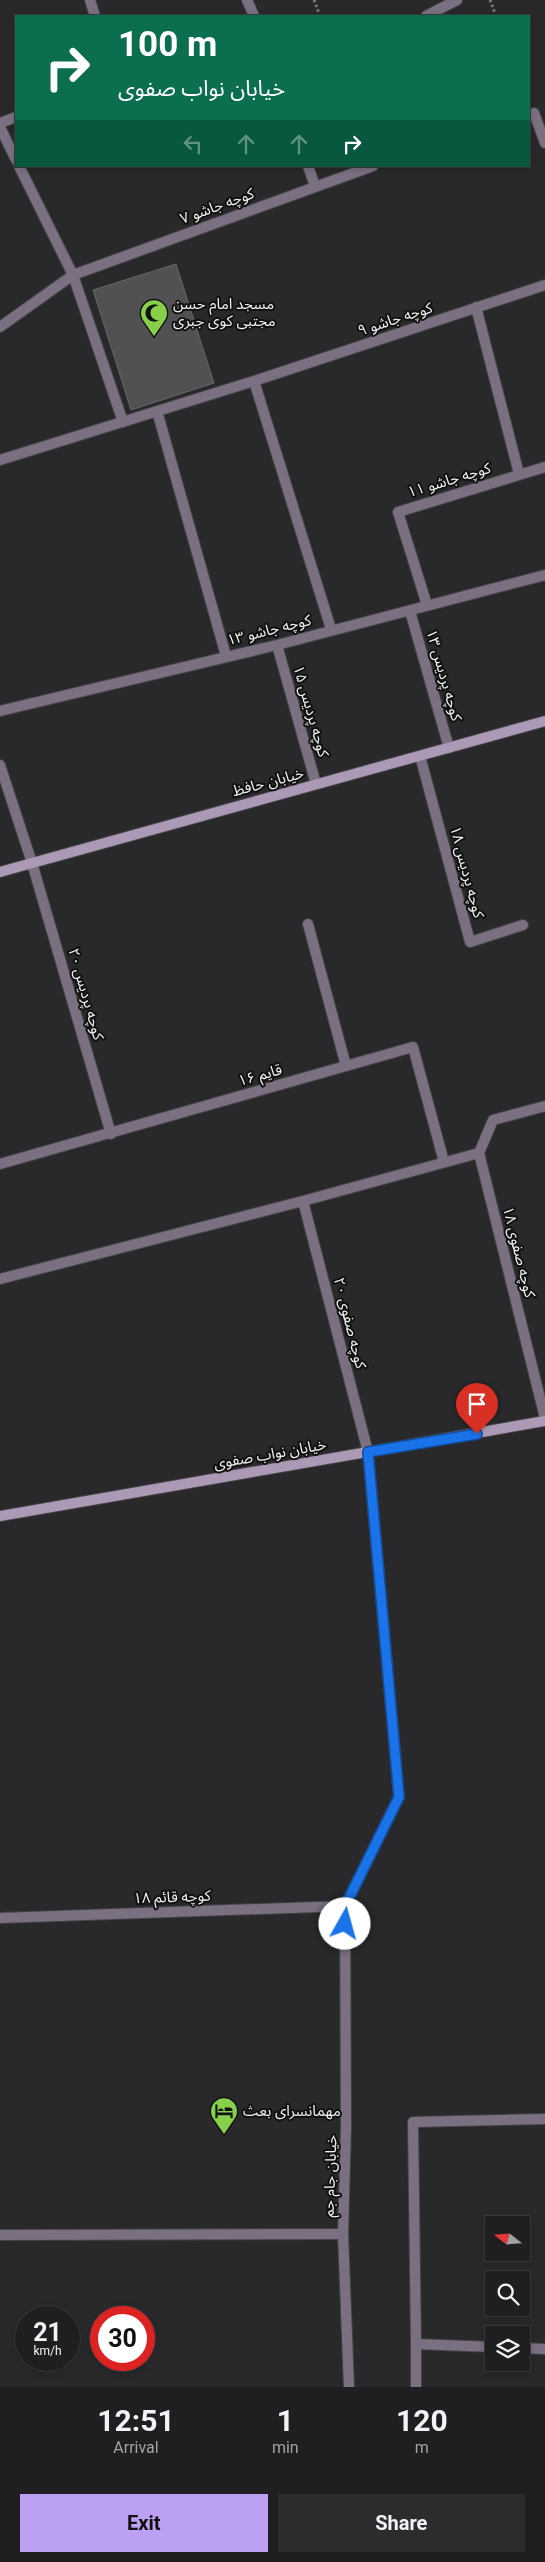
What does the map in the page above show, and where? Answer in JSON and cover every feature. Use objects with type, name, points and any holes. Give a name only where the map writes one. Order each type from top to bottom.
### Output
[{"type":"street","points":[[90,0],[95,15]]},
{"type":"street","points":[[247,0],[254,15]]},
{"type":"street","points":[[428,15],[457,0]]},
{"type":"street","points":[[545,109],[532,114],[545,144]]},
{"type":"street","points":[[15,118],[0,125],[15,158]]},
{"type":"street","points":[[19,167],[73,275],[123,422]]},
{"type":"street","points":[[308,167],[315,186]]},
{"type":"street","name":"کوچه جاشو ۷","points":[[0,327],[73,275],[370,167]]},
{"type":"street","name":"کوچه جاشو ۹","points":[[0,460],[254,381],[545,285]]},
{"type":"street","points":[[476,308],[519,474]]},
{"type":"street","points":[[254,381],[331,630]]},
{"type":"street","points":[[157,411],[226,656]]},
{"type":"street","name":"کوچه جاشو ۱۱","points":[[427,605],[398,512],[545,467]]},
{"type":"street","name":"کوچه جاشو ۱۳","points":[[0,711],[226,656],[277,646],[331,630],[545,575]]},
{"type":"street","name":"کوچه پردیس ۱۳","points":[[410,611],[449,748]]},
{"type":"street","name":"کوچه پردیس ۱۵","points":[[277,646],[316,784]]},
{"type":"street","name":"خیابان حافظ","points":[[0,872],[545,721]]},
{"type":"street","name":"کوچه پردیس ۱۸","points":[[420,756],[470,942],[523,925]]},
{"type":"street","name":"کوچه پردیس ۲۰","points":[[0,765],[32,863],[111,1134]]},
{"type":"street","points":[[308,924],[346,1066]]},
{"type":"street","name":"قایم ۱۶","points":[[0,1164],[413,1047],[444,1162]]},
{"type":"street","points":[[0,1279],[303,1201],[478,1153],[493,1120],[545,1106]]},
{"type":"street","name":"کوچه صفوی ۱۸","points":[[478,1153],[545,1419]]},
{"type":"street","name":"کوچه صفوی ۲۰","points":[[303,1201],[368,1452],[399,1797],[345,1906]]},
{"type":"street","name":"خیابان نواب صفوی","points":[[0,1516],[545,1419]]},
{"type":"street","name":"کوچه قائم ۱۸","points":[[0,1918],[345,1906]]},
{"type":"street","name":"خیابان جام جم","points":[[345,1906],[346,2126],[344,2234],[349,2387]]},
{"type":"street","points":[[416,2387],[414,2122],[545,2119]]},
{"type":"street","points":[[0,2235],[344,2234]]},
{"type":"street","points":[[416,2344],[485,2347]]},
{"type":"street","points":[[530,2348],[545,2349]]},
{"type":"path","points":[[314,0],[320,15]]},
{"type":"path","points":[[490,0],[496,15]]},
{"type":"building","name":"مسجد امام حسن مجتبی کوی جبری","points":[[176,264],[214,383],[131,410],[93,290]]},
{"type":"place","name":"مسجد امام حسن مجتبی کوی جبری","points":[[154,337]]},
{"type":"place","name":"مهمانسرای بعث","points":[[224,2135]]},
{"type":"route","points":[[345,1924],[345,1906],[399,1797],[368,1452],[477,1434]]}]
